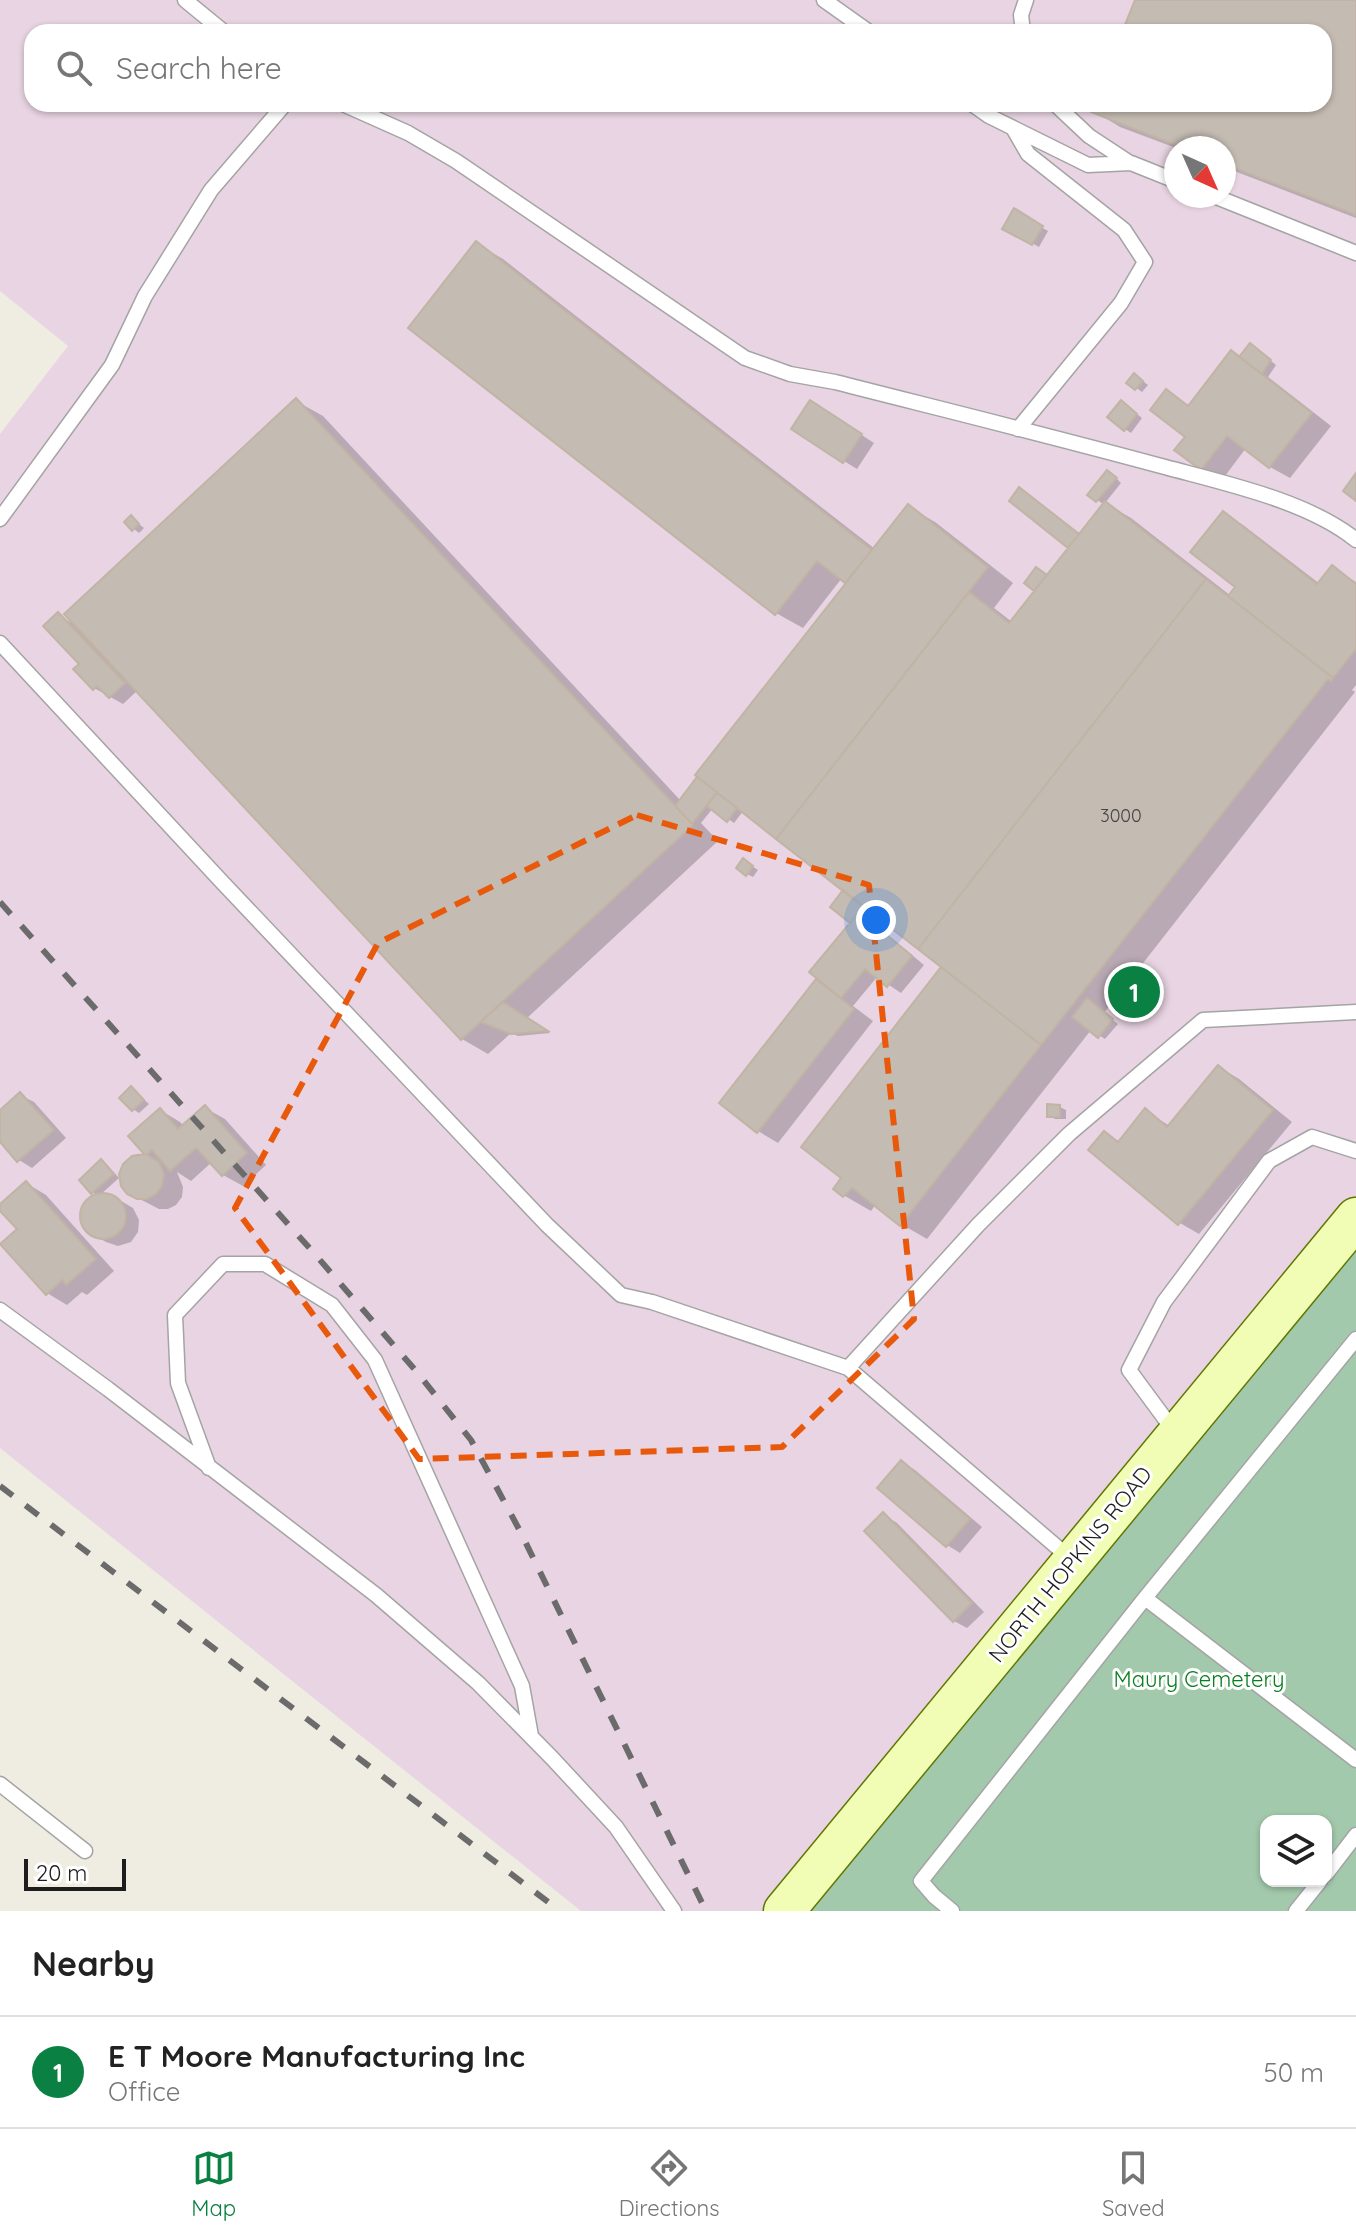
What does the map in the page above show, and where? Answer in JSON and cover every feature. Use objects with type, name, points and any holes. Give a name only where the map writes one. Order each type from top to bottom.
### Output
[{"type":"main road","name":"NORTH HOPKINS ROAD","points":[[784,1911],[1356,1218]]},
{"type":"lane","points":[[185,0],[214,24]]},
{"type":"lane","points":[[824,0],[858,24]]},
{"type":"lane","points":[[1022,24],[1021,15],[1026,0]]},
{"type":"lane","points":[[0,519],[112,365],[145,296],[211,190],[278,112]]},
{"type":"lane","points":[[361,112],[408,133],[456,161],[745,358],[790,374],[835,382],[1261,494],[1339,526],[1356,540]]},
{"type":"lane","points":[[983,112],[1088,165],[1131,163]]},
{"type":"lane","points":[[1064,112],[1089,136],[1131,163],[1164,176]]},
{"type":"lane","points":[[1013,128],[1028,154],[1124,230],[1145,262],[1121,303],[1018,429]]},
{"type":"lane","points":[[1236,205],[1356,253]]},
{"type":"lane","points":[[0,643],[547,1225],[621,1295],[652,1302],[848,1368],[1073,1561]]},
{"type":"lane","points":[[848,1368],[978,1225],[1069,1134],[1203,1020],[1356,1012]]},
{"type":"lane","points":[[1177,1434],[1129,1370],[1164,1302],[1269,1161],[1312,1137],[1356,1151]]},
{"type":"lane","points":[[209,1468],[178,1383],[175,1315],[223,1264],[265,1264],[332,1305],[375,1360],[522,1686],[531,1736]]},
{"type":"lane","points":[[0,1310],[376,1595],[478,1683],[616,1827],[674,1911]]},
{"type":"lane","points":[[952,1911],[921,1881],[1145,1598],[1356,1339]]},
{"type":"lane","points":[[1145,1598],[1356,1760]]},
{"type":"lane","points":[[0,1784],[85,1851]]},
{"type":"lane","points":[[1332,1866],[1356,1835]]},
{"type":"lane","points":[[1296,1911],[1315,1887]]},
{"type":"highlighted area","points":[[637,815],[869,885],[914,1319],[782,1447],[419,1459],[235,1208],[378,943]]},
{"type":"shaded area","points":[[0,0],[1356,0],[1356,1246],[790,1911],[581,1911],[0,1448],[0,434],[68,346],[0,291]]},
{"type":"green space","name":"Maury Cemetery","points":[[1356,1246],[1356,1911],[790,1911]]},
{"type":"building","points":[[1135,0],[1356,0],[1356,215],[1236,169],[1236,136],[1164,136],[1164,141],[1091,112],[1332,112],[1332,24],[1125,24]]},
{"type":"building","points":[[1014,208],[1043,226],[1032,245],[1002,229]]},
{"type":"building","points":[[476,241],[872,550],[845,583],[817,561],[775,615],[408,328]]},
{"type":"building","points":[[1250,343],[1271,360],[1262,374],[1239,357]]},
{"type":"building","points":[[1231,350],[1312,413],[1269,468],[1227,436],[1201,470],[1174,450],[1185,437],[1150,410],[1166,389],[1188,406]]},
{"type":"building","points":[[1134,373],[1143,381],[1135,390],[1126,383]]},
{"type":"building","points":[[296,398],[693,825],[461,1040],[64,614]]},
{"type":"building","points":[[810,400],[862,434],[843,463],[791,429]]},
{"type":"building","points":[[1121,400],[1137,414],[1124,431],[1107,417]]},
{"type":"building","points":[[1107,470],[1117,478],[1096,502],[1087,495]]},
{"type":"building","points":[[1356,473],[1356,501],[1343,491]]},
{"type":"building","points":[[1019,487],[1079,534],[1068,548],[1009,501]]},
{"type":"building","points":[[1105,501],[1206,579],[918,949],[776,839],[969,592],[1009,623]]},
{"type":"building","points":[[908,504],[988,567],[776,839],[695,775]]},
{"type":"building","points":[[1223,511],[1317,584],[1332,565],[1356,584],[1356,649],[1333,678],[1228,596],[1235,587],[1190,552]]},
{"type":"building","points":[[131,515],[139,524],[132,531],[124,522]]},
{"type":"building","points":[[1036,567],[1047,575],[1034,591],[1024,583]]},
{"type":"building","points":[[1206,579],[1333,678],[1331,681],[1328,679],[1041,1045],[918,949]]},
{"type":"building","points":[[58,612],[125,683],[109,698],[97,686],[93,690],[73,669],[79,664],[43,626]]},
{"type":"building","points":[[697,777],[717,792],[692,824],[675,806]]},
{"type":"building","points":[[717,793],[737,808],[727,822],[707,806]]},
{"type":"building","points":[[743,858],[753,866],[746,876],[736,868]]},
{"type":"building","points":[[843,890],[863,906],[850,923],[830,907]]},
{"type":"building","points":[[859,912],[912,956],[887,987],[865,969],[841,998],[809,972]]},
{"type":"building","points":[[941,967],[1041,1045],[900,1226],[852,1188],[843,1197],[833,1189],[841,1178],[801,1147]]},
{"type":"building","points":[[816,979],[854,1009],[757,1133],[719,1103]]},
{"type":"building","points":[[1087,998],[1113,1019],[1098,1038],[1072,1017]]},
{"type":"building","points":[[503,1002],[548,1031],[511,1034],[481,1022]]},
{"type":"building","points":[[1218,1065],[1273,1110],[1178,1225],[1088,1150],[1104,1131],[1118,1142],[1145,1108],[1167,1127]]},
{"type":"building","points":[[131,1086],[144,1100],[132,1111],[119,1098]]},
{"type":"building","points":[[20,1092],[54,1130],[17,1162],[0,1142],[0,1110]]},
{"type":"building","points":[[1047,1104],[1060,1105],[1060,1117],[1047,1117]]},
{"type":"building","points":[[205,1105],[247,1153],[222,1176],[196,1148],[170,1171],[152,1150],[147,1155],[159,1162],[164,1174],[162,1186],[147,1199],[137,1199],[127,1194],[121,1186],[119,1174],[123,1164],[132,1156],[144,1154],[128,1136],[160,1108],[178,1129]]},
{"type":"building","points":[[101,1159],[114,1174],[91,1194],[79,1180]]},
{"type":"building","points":[[26,1181],[96,1259],[66,1285],[62,1280],[46,1295],[0,1244],[17,1229],[0,1211],[0,1204]]},
{"type":"building","points":[[103,1193],[119,1200],[126,1216],[119,1232],[103,1239],[87,1232],[80,1216],[87,1200]]},
{"type":"building","points":[[901,1460],[970,1519],[946,1547],[877,1488]]},
{"type":"building","points":[[883,1512],[972,1603],[953,1622],[864,1531]]},
{"type":"railway","points":[[0,902],[313,1252],[471,1440],[520,1531],[706,1911]]},
{"type":"railway","points":[[0,1486],[560,1911]]},
{"type":"place","name":"E T Moore Manufacturing Inc","points":[[1134,992]]}]
